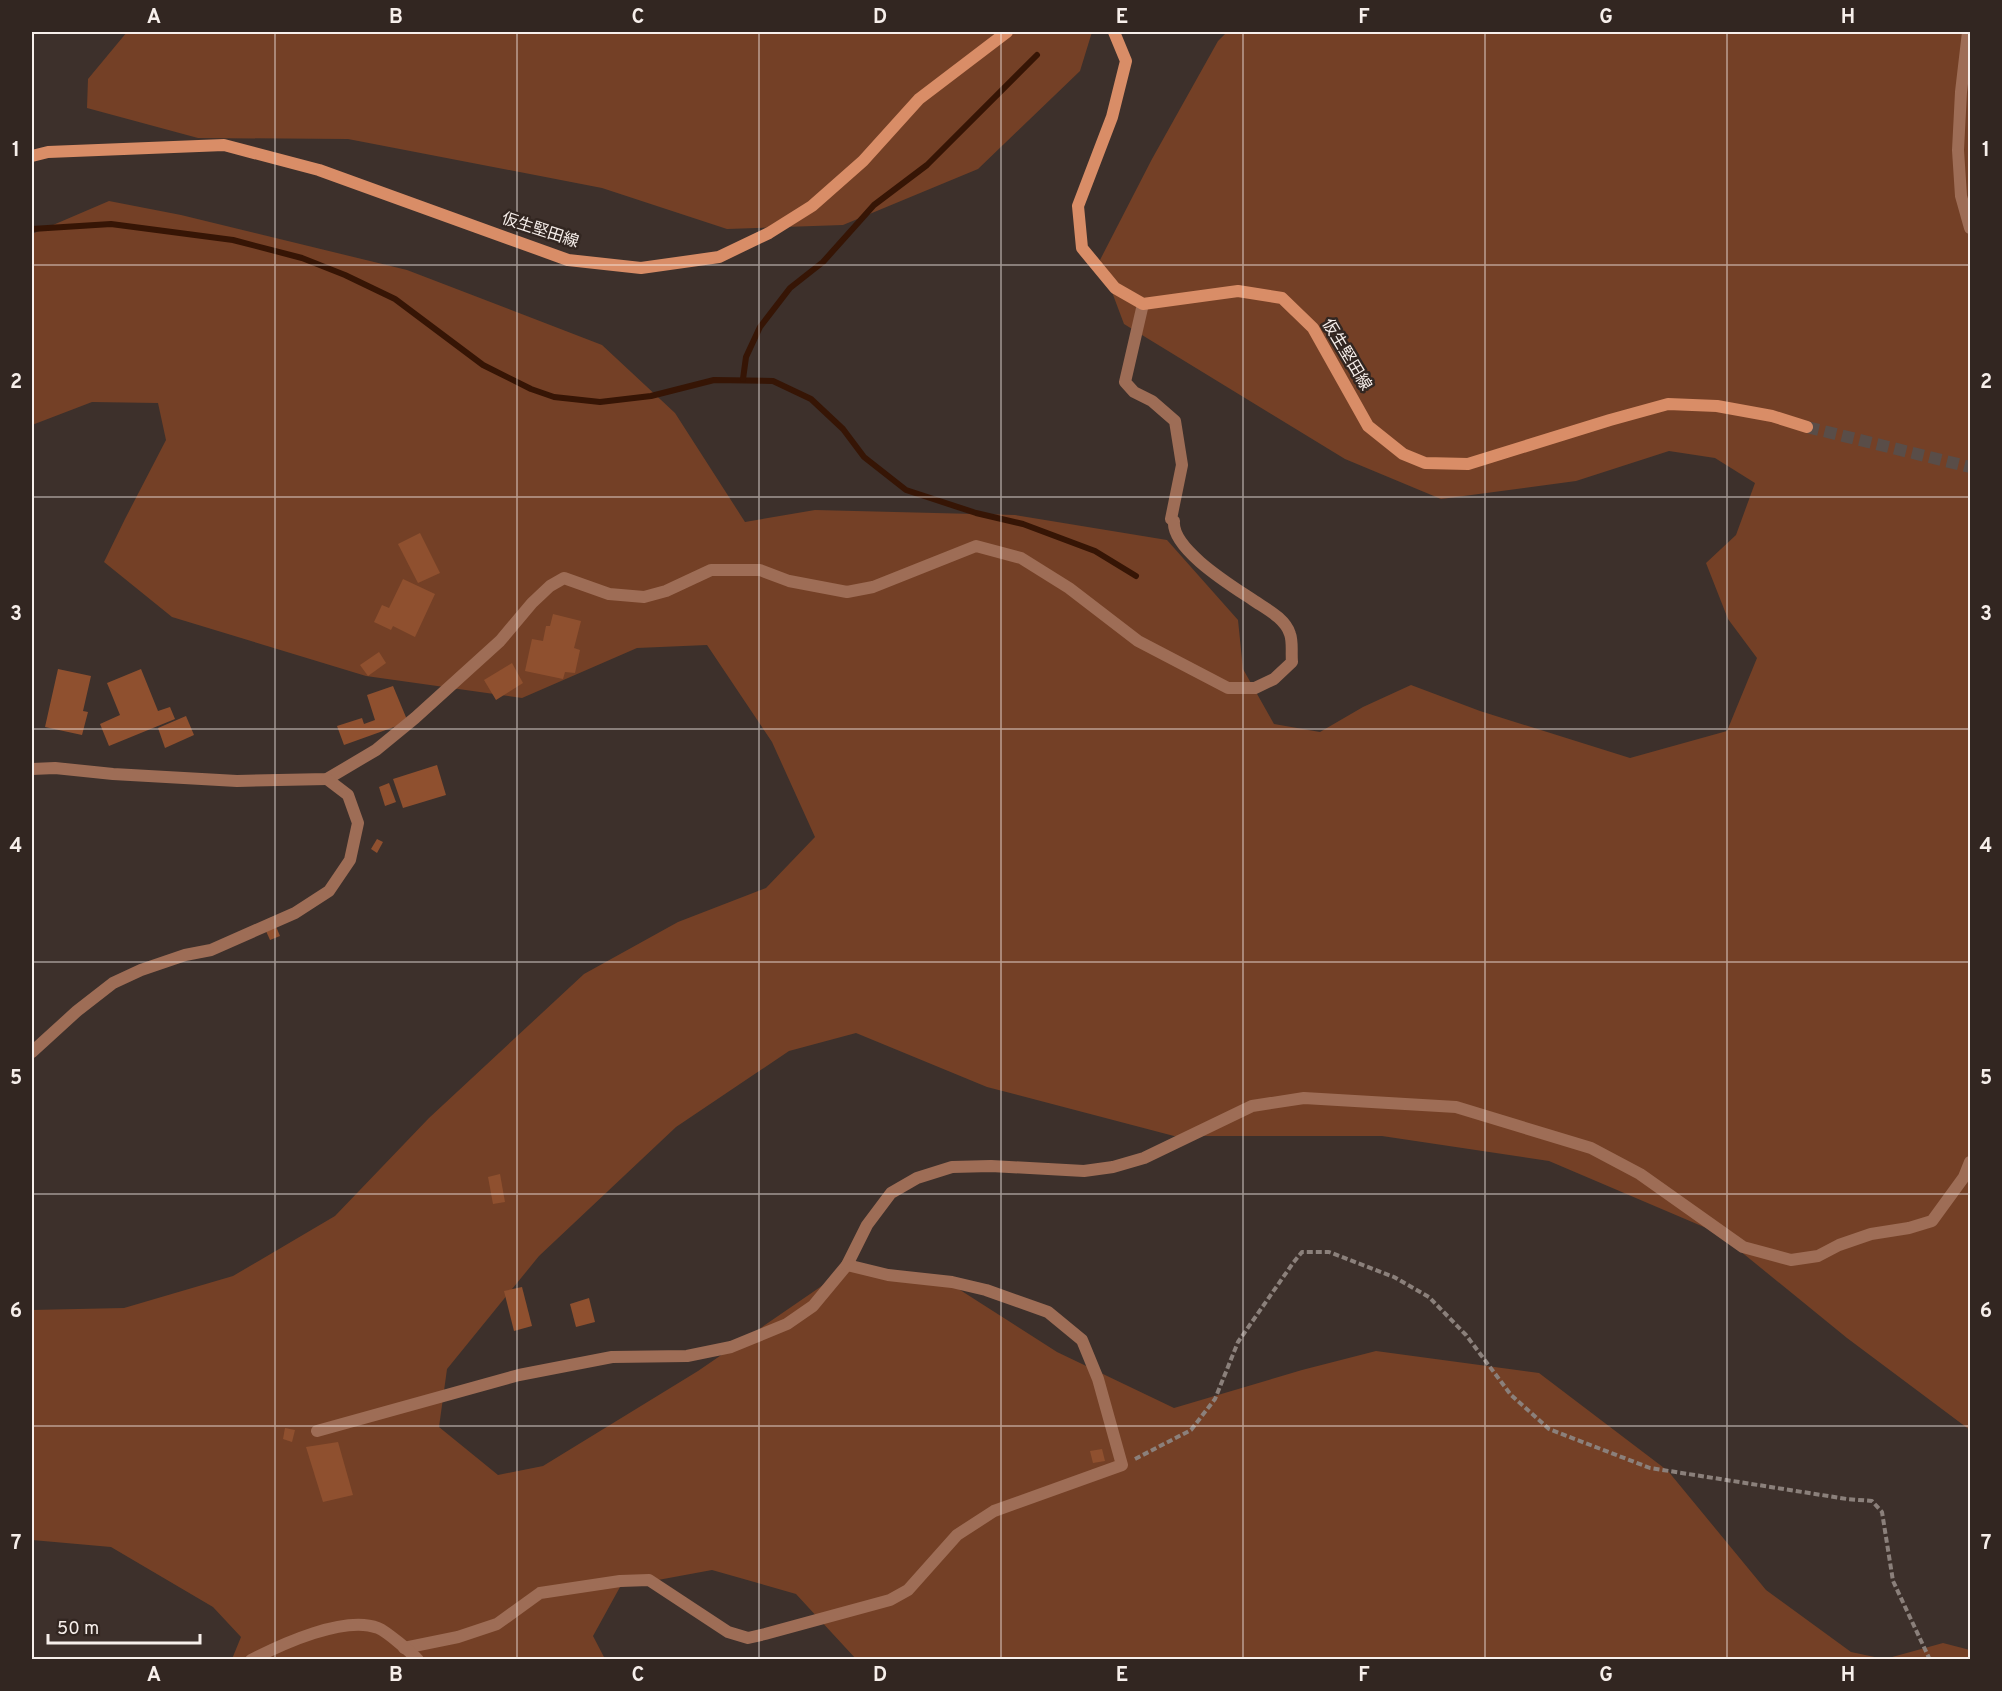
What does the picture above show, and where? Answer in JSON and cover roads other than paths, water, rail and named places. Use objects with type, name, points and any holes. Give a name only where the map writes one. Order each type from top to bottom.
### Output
[{"type":"main road","name":"仮生堅田線","points":[[32,156],[48,152],[224,145],[320,170],[568,260],[641,268],[719,257],[770,234],[812,206],[863,161],[919,99],[1007,32]]},
{"type":"main road","points":[[1114,32],[1126,61],[1112,117],[1078,206],[1082,248],[1115,288],[1143,304]]},
{"type":"main road","name":"仮生堅田線","points":[[1143,304],[1238,291],[1282,298],[1313,328],[1368,426],[1403,454],[1425,463],[1468,464],[1668,404],[1717,406],[1772,416],[1807,427]]},
{"type":"street","points":[[1968,32],[1960,92],[1958,150],[1961,196],[1971,228]]},
{"type":"street","points":[[32,769],[55,768],[113,774],[237,781],[327,779],[376,750],[416,718],[500,640],[550,586],[564,578],[609,594],[644,597],[666,591],[711,570],[760,570],[789,581],[847,592],[873,587],[976,546],[1021,558],[1069,588],[1138,640],[1228,688],[1255,688],[1274,679],[1292,662],[1290,634],[1280,619],[1185,550],[1173,528],[1174,521],[1171,519],[1182,465],[1175,422],[1152,401],[1134,392],[1125,382],[1143,304]]},
{"type":"street","points":[[32,1052],[77,1011],[113,983],[184,955],[211,950],[295,913],[329,891],[350,860],[358,823],[348,795],[327,779]]},
{"type":"street","points":[[317,1431],[519,1375],[612,1357],[687,1356],[731,1347],[787,1324],[813,1306],[847,1265],[867,1225],[891,1193],[917,1178],[952,1167],[992,1166],[1084,1171],[1113,1167],[1144,1158],[1252,1106],[1304,1098],[1456,1107],[1591,1148],[1640,1174],[1743,1247],[1791,1260],[1818,1256],[1839,1245],[1871,1234],[1909,1228],[1932,1221],[1964,1177],[1971,1162]]},
{"type":"street","points":[[404,1648],[458,1637],[497,1624],[540,1593],[620,1581],[649,1580],[728,1632],[748,1638],[765,1634],[890,1600],[908,1590],[957,1535],[994,1511],[1122,1465],[1098,1379],[1082,1340],[1048,1312],[986,1290],[952,1282],[888,1275],[847,1265]]},
{"type":"street","points":[[252,1659],[283,1644],[349,1624],[379,1628],[418,1659]]},
{"type":"waterway","points":[[743,379],[746,357],[760,327],[790,288],[823,262],[874,205],[927,165],[1037,55]]},
{"type":"waterway","points":[[32,229],[111,224],[233,240],[302,258],[395,299],[483,365],[531,389],[554,397],[600,402],[651,396],[714,380],[773,381],[811,399],[843,429],[864,457],[906,490],[976,513],[1023,524],[1095,551],[1136,576]]},
{"type":"tunnel","points":[[1807,427],[1970,467]]}]
